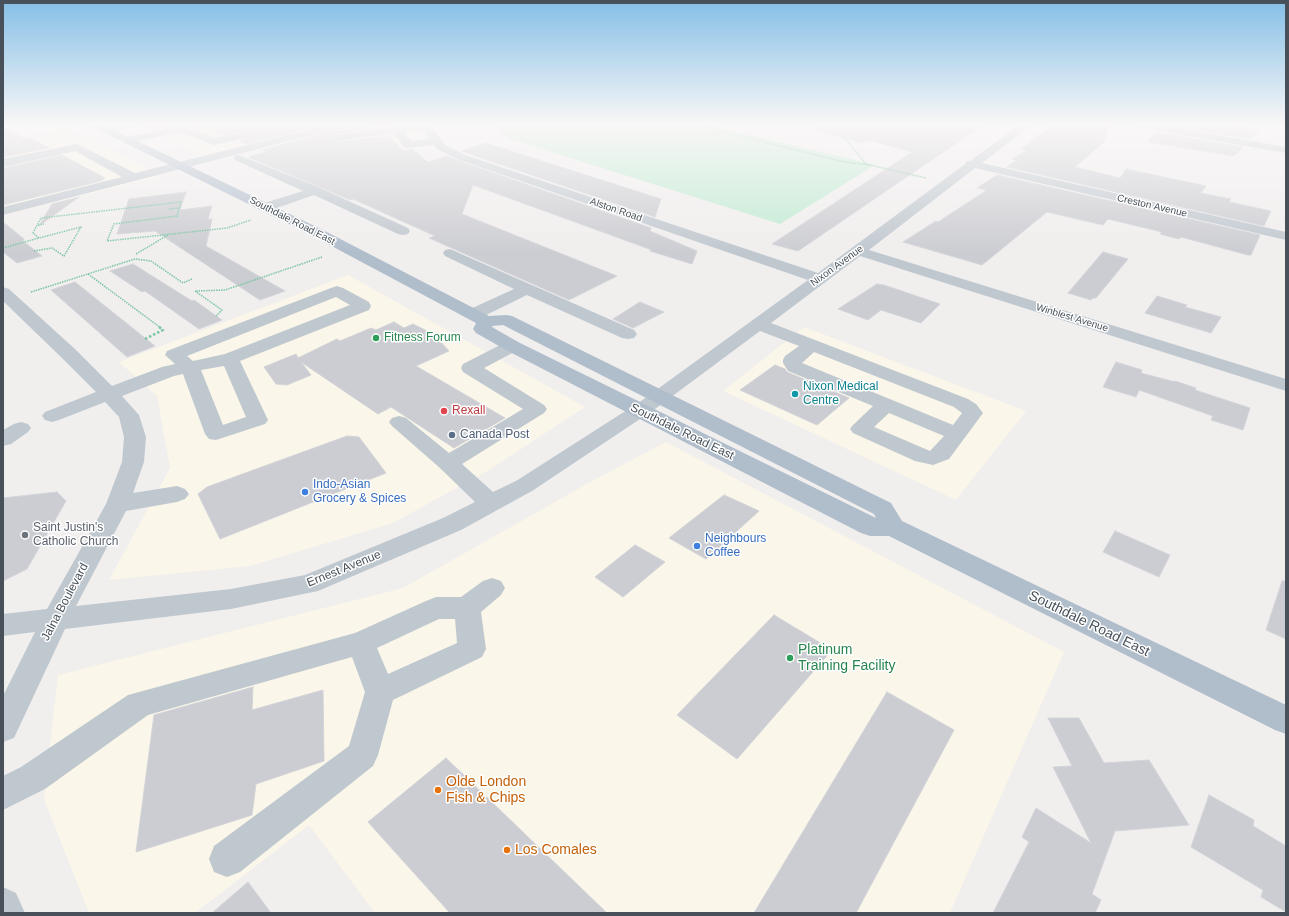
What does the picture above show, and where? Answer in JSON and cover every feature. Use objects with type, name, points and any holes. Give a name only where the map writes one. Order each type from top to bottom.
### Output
[{"type":"main road","name":"Southdale Road East","points":[[185,168],[266,207],[480,318],[506,320],[648,404],[870,527],[893,527],[1286,720]]},
{"type":"main road","name":"Southdale Road East","points":[[480,318],[482,329],[512,346],[648,404]]},
{"type":"street","points":[[115,168],[132,177]]},
{"type":"street","points":[[3,211],[168,168]]},
{"type":"street","points":[[261,168],[403,231]]},
{"type":"street","name":"Alston Road","points":[[493,168],[819,279]]},
{"type":"street","name":"Nixon Avenue","points":[[648,404],[858,251],[966,168]]},
{"type":"street","name":"Creston Avenue","points":[[987,168],[1286,236]]},
{"type":"street","points":[[266,207],[315,191]]},
{"type":"street","name":"Winblest Avenue","points":[[858,251],[1286,385]]},
{"type":"street","points":[[450,253],[628,334]]},
{"type":"street","points":[[480,318],[527,289]]},
{"type":"street","points":[[52,416],[169,371],[190,367],[230,359],[363,306],[337,291],[174,355],[190,367],[216,434],[258,420],[230,359]]},
{"type":"street","name":"Jalna Boulevard","points":[[3,292],[69,354],[129,415],[135,437],[133,462],[118,504],[55,620],[3,728]]},
{"type":"street","points":[[758,324],[961,403],[969,408],[973,413],[941,454],[933,458],[922,456],[860,429],[886,405]]},
{"type":"street","points":[[812,345],[792,360],[795,367],[957,434]]},
{"type":"street","points":[[448,463],[537,409],[470,368],[512,346]]},
{"type":"street","name":"Ernest Avenue","points":[[3,625],[231,599],[309,584],[452,524],[492,503],[524,486],[648,404]]},
{"type":"street","points":[[399,422],[448,463],[475,490],[492,503]]},
{"type":"street","points":[[3,439],[21,428]]},
{"type":"street","points":[[118,504],[177,494]]},
{"type":"street","points":[[3,794],[33,778],[140,704],[361,643],[436,608],[467,608],[492,588]]},
{"type":"street","points":[[380,692],[472,649],[467,608]]},
{"type":"street","points":[[227,859],[362,754],[380,692],[361,643]]},
{"type":"street","points":[[3,906],[6,913]]},
{"type":"path","points":[[882,168],[930,179]]},
{"type":"path","points":[[39,238],[33,233],[41,218],[181,202],[177,216],[114,224],[107,241],[227,228],[251,220]]},
{"type":"path","points":[[169,209],[179,208]]},
{"type":"path","points":[[37,225],[44,224]]},
{"type":"path","points":[[3,248],[81,227],[64,256],[52,248],[34,251]]},
{"type":"path","points":[[136,254],[170,234]]},
{"type":"path","points":[[216,316],[222,310],[195,291],[225,290],[244,285],[322,257]]},
{"type":"path","points":[[31,292],[135,259],[150,261],[183,283],[192,279]]},
{"type":"path","points":[[88,274],[163,330],[145,339]]},
{"type":"shaded area","points":[[3,168],[145,168],[161,176],[3,215]]},
{"type":"shaded area","points":[[348,275],[585,407],[489,470],[393,523],[250,566],[109,580],[170,468],[157,396],[119,362]]},
{"type":"shaded area","points":[[804,327],[1026,411],[956,500],[723,391]]},
{"type":"shaded area","points":[[666,442],[1064,652],[950,913],[375,913],[309,825],[195,913],[89,913],[44,799],[58,675],[403,588],[592,481]]},
{"type":"green space","points":[[601,168],[871,168],[780,224]]},
{"type":"building","points":[[3,168],[86,168],[105,178],[101,181],[3,205]]},
{"type":"building","points":[[273,168],[479,168],[651,228],[650,231],[697,251],[692,264],[650,251],[652,250],[473,185],[462,214],[617,276],[569,300],[429,238],[435,236],[353,199],[350,200]]},
{"type":"building","points":[[510,168],[563,168],[661,199],[655,217]]},
{"type":"building","points":[[888,168],[920,168],[798,251],[772,244]]},
{"type":"building","points":[[1010,168],[1078,168],[1120,178],[1126,169],[1206,186],[1201,193],[1231,199],[1229,202],[1271,211],[1264,226]]},
{"type":"building","points":[[997,175],[1260,235],[1251,255],[1248,255],[1181,237],[1179,239],[1160,234],[1162,232],[1108,219],[1103,225],[1047,212],[982,265],[903,242],[936,221],[938,222],[987,190],[977,188]]},
{"type":"building","points":[[186,192],[180,210],[212,206],[208,219],[212,219],[206,246],[285,291],[260,300],[155,231],[117,234],[129,199]]},
{"type":"building","points":[[79,197],[39,226],[52,204]]},
{"type":"building","points":[[3,222],[42,256],[17,263],[3,252]]},
{"type":"building","points":[[1103,252],[1128,259],[1096,298],[1091,300],[1068,293]]},
{"type":"building","points":[[133,264],[192,301],[194,300],[222,320],[199,329],[145,291],[142,292],[110,271]]},
{"type":"building","points":[[75,282],[155,346],[127,357],[51,290]]},
{"type":"building","points":[[877,284],[940,304],[921,323],[881,310],[868,320],[838,309]]},
{"type":"building","points":[[1157,296],[1187,305],[1185,307],[1221,317],[1211,333],[1145,313]]},
{"type":"building","points":[[640,302],[664,312],[633,328],[613,319]]},
{"type":"building","points":[[394,322],[404,328],[413,324],[429,332],[449,351],[416,366],[505,418],[454,448],[391,407],[378,414],[301,362],[311,375],[287,385],[276,384],[264,367],[296,354],[298,358],[337,339],[340,341],[371,328],[376,330]]},
{"type":"building","points":[[1116,362],[1142,370],[1141,373],[1175,381],[1196,388],[1195,390],[1250,408],[1243,430],[1211,420],[1213,416],[1139,390],[1136,397],[1103,387]]},
{"type":"building","name":"Nixon Medical Centre","points":[[775,365],[785,369],[787,372],[849,398],[817,425],[740,390]]},
{"type":"building","points":[[347,436],[359,437],[386,473],[220,539],[198,494],[207,487]]},
{"type":"building","name":"Saint Justin's Catholic Church","points":[[57,492],[66,501],[27,569],[3,581],[3,498]]},
{"type":"building","points":[[724,495],[759,511],[706,559],[669,538]]},
{"type":"building","points":[[1115,531],[1170,555],[1159,577],[1103,552]]},
{"type":"building","points":[[635,545],[665,562],[623,597],[595,577]]},
{"type":"building","points":[[1282,581],[1286,581],[1286,639],[1266,630]]},
{"type":"building","points":[[774,615],[832,650],[737,759],[677,715]]},
{"type":"building","points":[[253,687],[252,710],[323,690],[324,761],[256,784],[252,815],[136,852],[154,715]]},
{"type":"building","points":[[887,692],[954,730],[856,913],[754,913]]},
{"type":"building","points":[[1048,718],[1079,718],[1104,763],[1149,760],[1189,825],[1115,831],[1092,894],[1101,900],[1095,913],[993,913],[1029,842],[1022,837],[1036,808],[1091,843],[1053,767],[1072,766]]},
{"type":"building","points":[[446,758],[607,913],[450,913],[368,822]]},
{"type":"building","points":[[1209,795],[1254,820],[1253,826],[1286,846],[1286,912],[1261,897],[1263,890],[1191,847]]},
{"type":"building","points":[[248,882],[271,913],[212,913]]},
{"type":"place","name":"Fitness Forum","points":[[376,338]]},
{"type":"place","name":"Nixon Medical Centre","points":[[795,394]]},
{"type":"place","name":"Rexall","points":[[444,411]]},
{"type":"place","name":"Canada Post","points":[[452,435]]},
{"type":"place","name":"Indo-Asian Grocery & Spices","points":[[305,492]]},
{"type":"place","name":"Saint Justin's Catholic Church","points":[[25,535]]},
{"type":"place","name":"Neighbours Coffee","points":[[697,546]]},
{"type":"place","name":"Platinum Training Facility","points":[[790,658]]},
{"type":"place","name":"Olde London Fish & Chips","points":[[438,790]]},
{"type":"place","name":"Los Comales","points":[[507,850]]}]
